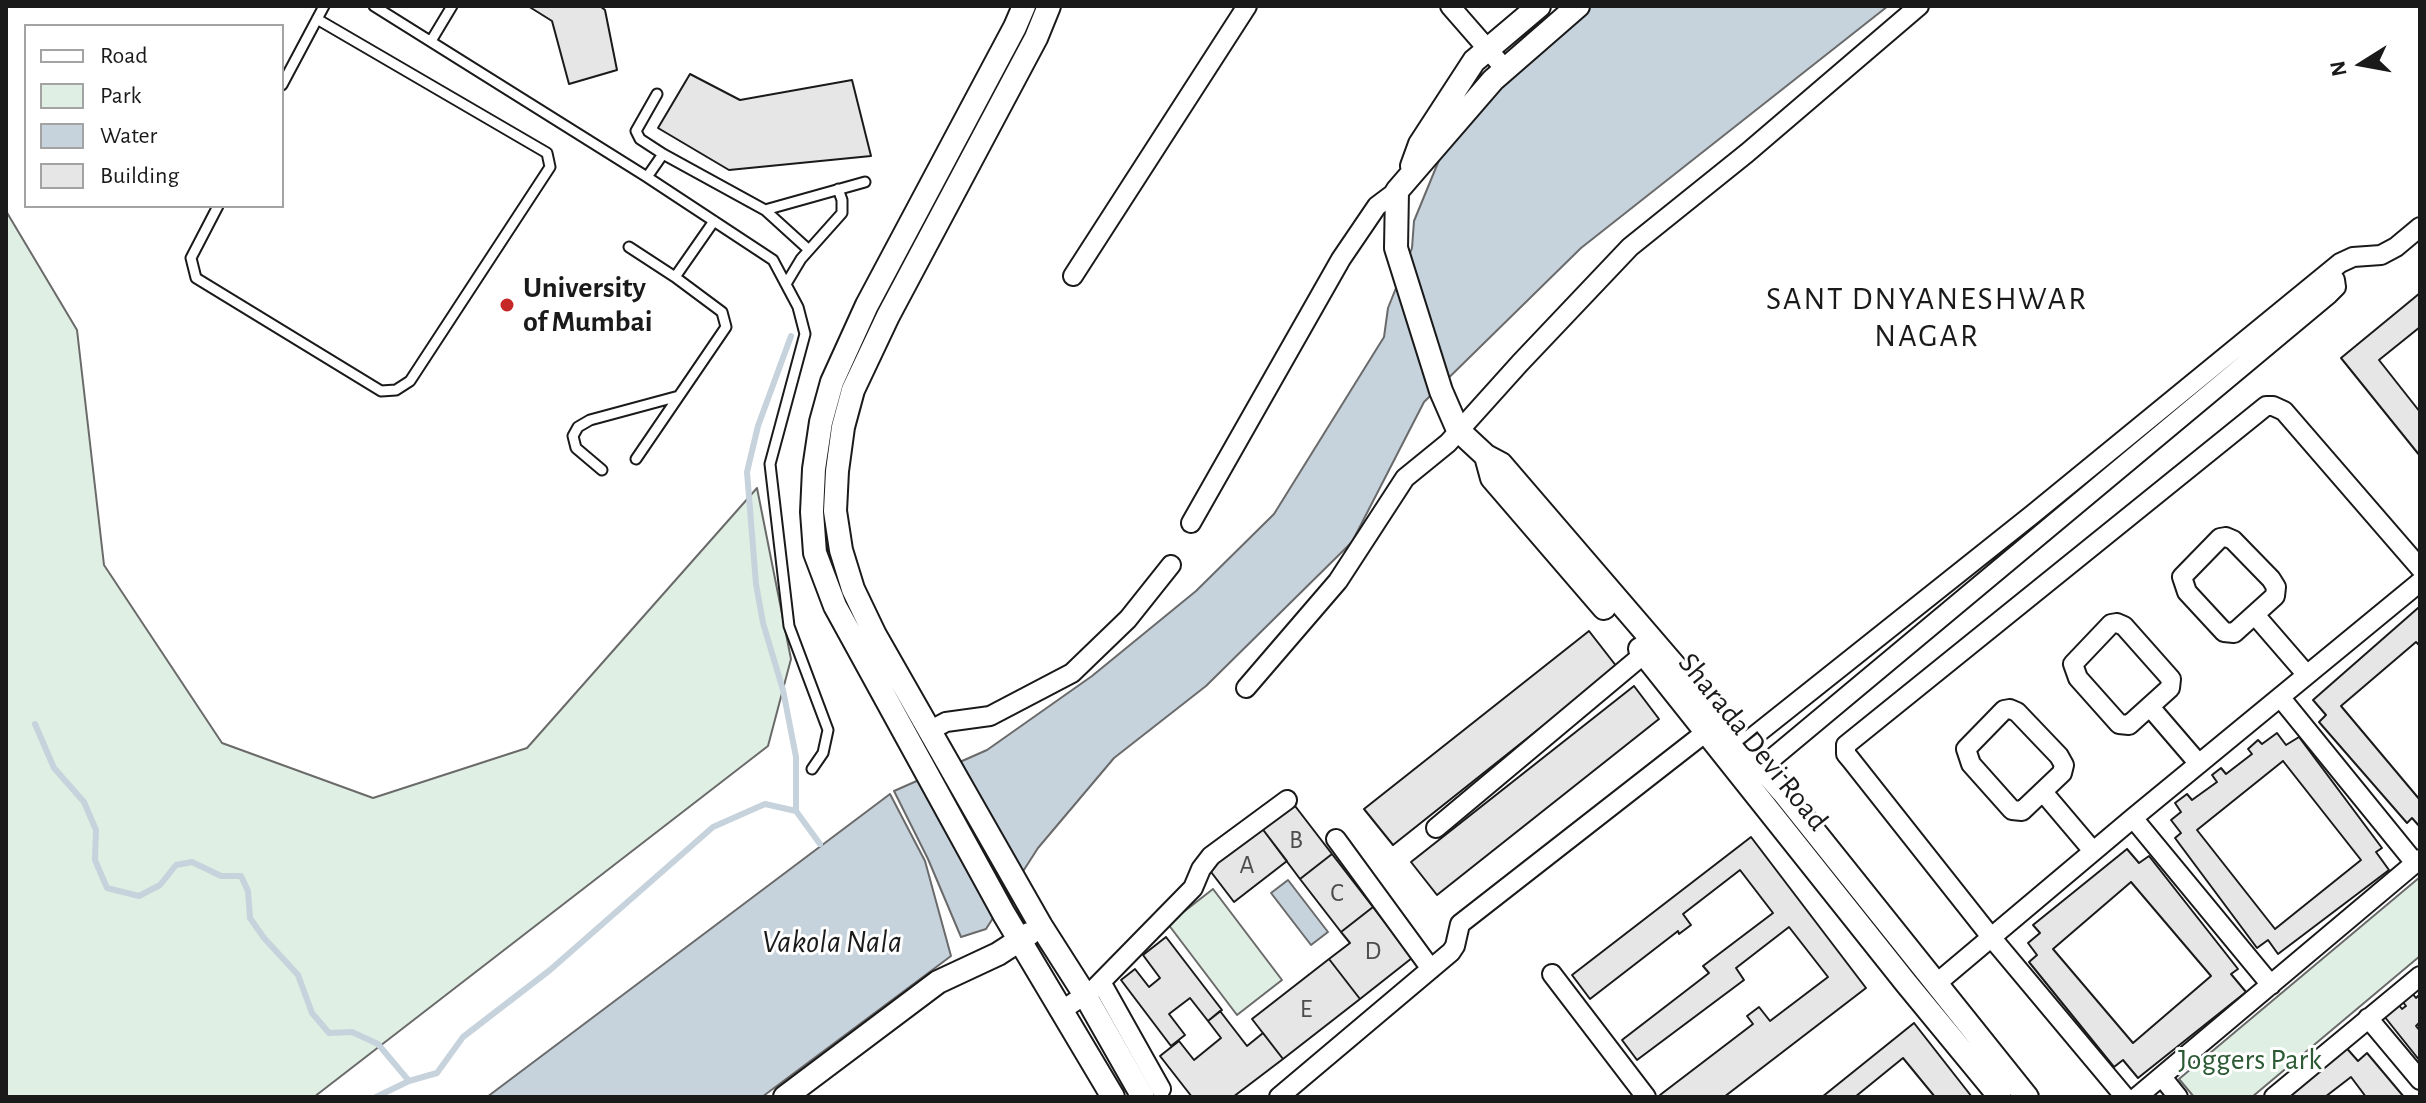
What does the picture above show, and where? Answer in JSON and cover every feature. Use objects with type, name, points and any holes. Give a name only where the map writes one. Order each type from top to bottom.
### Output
[{"type":"street","points":[[1024,6],[867,305],[832,382],[821,422],[814,469],[812,512],[815,553],[835,606],[919,760],[1019,941],[1113,1097]]},
{"type":"street","points":[[1049,6],[1036,38],[888,316],[853,390],[843,427],[835,511],[841,550],[853,589],[875,635],[1041,926],[1093,989],[1157,1091]]},
{"type":"street","points":[[1073,276],[1247,6]]},
{"type":"street","points":[[1450,6],[1505,69]]},
{"type":"street","points":[[1458,430],[1441,391],[1396,248],[1403,183],[1420,144],[1474,61],[1539,6]]},
{"type":"street","points":[[1191,523],[1341,259],[1377,206],[1403,183],[1505,69],[1578,6]]},
{"type":"street","points":[[1246,688],[1338,581],[1405,478],[1442,449],[1630,247],[1747,153],[1919,6]]},
{"type":"street","points":[[1458,86],[1473,102]]},
{"type":"street","points":[[1753,774],[2201,389],[2329,272],[2353,257],[2381,255],[2420,227]]},
{"type":"street","points":[[867,305],[888,316]]},
{"type":"street","points":[[1626,622],[1735,751],[2033,514],[2201,389]]},
{"type":"street","points":[[2125,1097],[1991,937],[1846,754],[1846,745],[2266,406],[2284,411],[2420,568]]},
{"type":"street","name":"Sharada Devi Road","points":[[1458,430],[1486,456],[1492,478],[1626,622],[1644,654],[1706,732],[1735,751],[1901,977],[2000,1097]]},
{"type":"street","points":[[2220,538],[2233,540],[2276,587],[2275,596],[2255,615],[2234,633],[2224,632],[2187,592],[2182,577],[2220,538]]},
{"type":"street","points":[[932,732],[946,722],[990,716],[1072,673],[1128,619],[1171,565]]},
{"type":"street","points":[[1937,983],[2420,582]]},
{"type":"street","points":[[2255,615],[2307,675]]},
{"type":"street","points":[[2111,624],[2124,626],[2171,679],[2170,688],[2150,707],[2129,725],[2119,724],[2078,678],[2073,664],[2111,624]]},
{"type":"street","points":[[1436,828],[1644,654]]},
{"type":"street","points":[[2137,1097],[2418,861],[2280,697]]},
{"type":"street","points":[[1794,704],[1814,724]]},
{"type":"street","points":[[2150,707],[2199,764]]},
{"type":"street","points":[[2004,710],[2017,712],[2064,765],[2062,773],[2043,792],[2022,811],[2012,810],[1971,764],[1966,749],[2004,710]]},
{"type":"street","points":[[1279,1097],[1431,969],[1455,946],[1460,924],[1706,732]]},
{"type":"street","name":"Sharada Devi Road","points":[[1753,774],[1783,792],[2027,1097]]},
{"type":"street","points":[[2043,792],[2093,851]]},
{"type":"street","points":[[1061,1011],[1093,989],[1193,888],[1211,856],[1287,800]]},
{"type":"street","points":[[2133,818],[2271,985]]},
{"type":"street","points":[[1336,839],[1431,969]]},
{"type":"street","points":[[785,1097],[938,982],[998,954],[1041,926]]},
{"type":"street","points":[[1901,977],[1921,963]]},
{"type":"street","points":[[1552,974],[1646,1097]]},
{"type":"street","points":[[2274,1097],[2420,976]]},
{"type":"street","points":[[2368,1018],[2420,1080]]},
{"type":"street","points":[[2162,1077],[2178,1097]]},
{"type":"lane","points":[[284,81],[324,6]]},
{"type":"lane","points":[[374,6],[773,260],[798,307],[805,334],[770,464],[789,626],[828,730],[823,753],[812,769]]},
{"type":"lane","points":[[431,41],[452,6]]},
{"type":"lane","points":[[217,208],[191,258],[196,278],[381,391],[396,390],[410,381],[550,167],[547,153],[317,19]]},
{"type":"lane","points":[[657,94],[636,131],[640,139],[765,210],[809,250]]},
{"type":"lane","points":[[647,177],[663,154]]},
{"type":"lane","points":[[765,210],[865,182]]},
{"type":"lane","points":[[786,284],[809,250],[842,213],[838,189]]},
{"type":"lane","points":[[675,277],[714,221]]},
{"type":"lane","points":[[629,247],[722,312],[726,327],[636,459]]},
{"type":"lane","points":[[602,470],[576,448],[573,436],[578,427],[590,420],[679,396]]},
{"type":"green space","points":[[6,211],[77,330],[104,565],[222,743],[373,798],[527,748],[757,488],[791,659],[768,746],[314,1097],[6,1097]]},
{"type":"green space","name":"Joggers Park","points":[[2420,877],[2420,956],[2252,1097],[2194,1097],[2179,1079]]},
{"type":"green space","points":[[1213,889],[1282,980],[1237,1015],[1168,924]]},
{"type":"water","points":[[1590,6],[1888,6],[1581,248],[1424,402],[1352,542],[1206,686],[1114,758],[1038,848],[986,929],[961,937],[928,859],[894,791],[987,750],[1092,676],[1196,591],[1274,514],[1384,337],[1388,308],[1412,248],[1414,221],[1444,148],[1524,58]]},
{"type":"water","name":"Vakola Nala","points":[[890,794],[925,861],[951,956],[762,1097],[487,1097]]},
{"type":"water","points":[[1288,880],[1328,932],[1311,945],[1271,893]]},
{"type":"building","points":[[528,6],[600,6],[605,10],[617,70],[569,84],[552,21]]},
{"type":"building","points":[[690,74],[740,100],[852,80],[871,156],[729,170],[658,128]]},
{"type":"building","points":[[2420,293],[2420,327],[2379,360],[2420,412],[2420,456],[2341,358]]},
{"type":"building","points":[[2418,608],[2420,646],[2416,642],[2341,706],[2420,800],[2420,827],[2412,818],[2407,823],[2319,722],[2326,715],[2313,700]]},
{"type":"building","points":[[1589,631],[1617,667],[1393,845],[1364,809]]},
{"type":"building","points":[[1634,686],[1659,719],[1437,895],[1411,862]]},
{"type":"building","points":[[2277,733],[2286,745],[2299,737],[2382,848],[2376,852],[2389,870],[2278,954],[2268,940],[2257,948],[2175,838],[2181,833],[2171,820],[2181,812],[2175,803],[2187,794],[2192,800],[2217,782],[2212,775],[2221,768],[2226,774],[2252,754],[2248,749],[2258,740],[2262,744]],"holes":[[[2283,761],[2361,860],[2275,929],[2197,830]]]},
{"type":"building","points":[[1292,802],[1332,854],[1300,879],[1261,827]]},
{"type":"building","points":[[1261,827],[1287,861],[1234,902],[1208,868]]},
{"type":"building","points":[[1751,837],[1866,988],[1724,1097],[1661,1097],[1753,1024],[1747,1016],[1759,1007],[1770,1021],[1828,977],[1789,927],[1736,968],[1744,980],[1637,1060],[1622,1040],[1709,973],[1703,966],[1773,913],[1740,870],[1683,914],[1691,925],[1679,934],[1678,931],[1590,999],[1572,975]]},
{"type":"building","points":[[2127,849],[2139,863],[2149,856],[2238,969],[2231,974],[2246,992],[2138,1078],[2123,1060],[2114,1067],[2029,962],[2037,955],[2028,943],[2040,933],[2033,925]],"holes":[[[2131,882],[2211,976],[2133,1043],[2053,949]]]},
{"type":"building","points":[[1332,854],[1373,907],[1341,932],[1300,879]]},
{"type":"building","points":[[1373,907],[1412,958],[1360,999],[1329,959],[1350,943],[1341,932]]},
{"type":"building","points":[[1166,937],[1222,1010],[1208,1021],[1190,998],[1169,1014],[1185,1035],[1171,1046],[1121,980],[1135,969],[1149,987],[1160,978],[1143,955]]},
{"type":"building","points":[[1329,959],[1360,999],[1283,1059],[1252,1019]]},
{"type":"building","points":[[2412,993],[2416,998],[2420,994],[2420,1022],[2416,1026],[2420,1031],[2420,1061],[2384,1016],[2398,1004],[2402,1009],[2406,1006],[2402,1001]]},
{"type":"building","points":[[1220,1011],[1247,1046],[1263,1033],[1283,1059],[1233,1097],[1192,1097],[1160,1056],[1179,1041],[1194,1060],[1221,1038],[1208,1021]]},
{"type":"building","points":[[1914,1023],[1972,1097],[1935,1097],[1903,1058],[1855,1097],[1822,1097]]},
{"type":"building","points":[[2343,1044],[2358,1061],[2367,1053],[2404,1097],[2366,1097],[2351,1077],[2325,1097],[2281,1097]]},
{"type":"waterway","points":[[791,336],[758,426],[747,472],[756,584],[763,623],[783,690],[796,757],[796,811]]},
{"type":"waterway","points":[[35,724],[54,768],[84,802],[96,830],[95,860],[107,888],[139,896],[160,885],[176,865],[192,862],[221,876],[241,876],[248,891],[250,918],[298,975],[312,1013],[329,1033],[352,1032],[378,1044],[409,1081],[437,1073],[463,1037],[550,970],[713,827],[765,804],[796,811],[820,844]]},
{"type":"waterway","points":[[376,1097],[409,1081]]},
{"type":"place","name":"University of Mumbai","points":[[507,305]]},
{"type":"district","name":"SANT DNYANESHWAR NAGAR","points":[[1927,318]]}]
